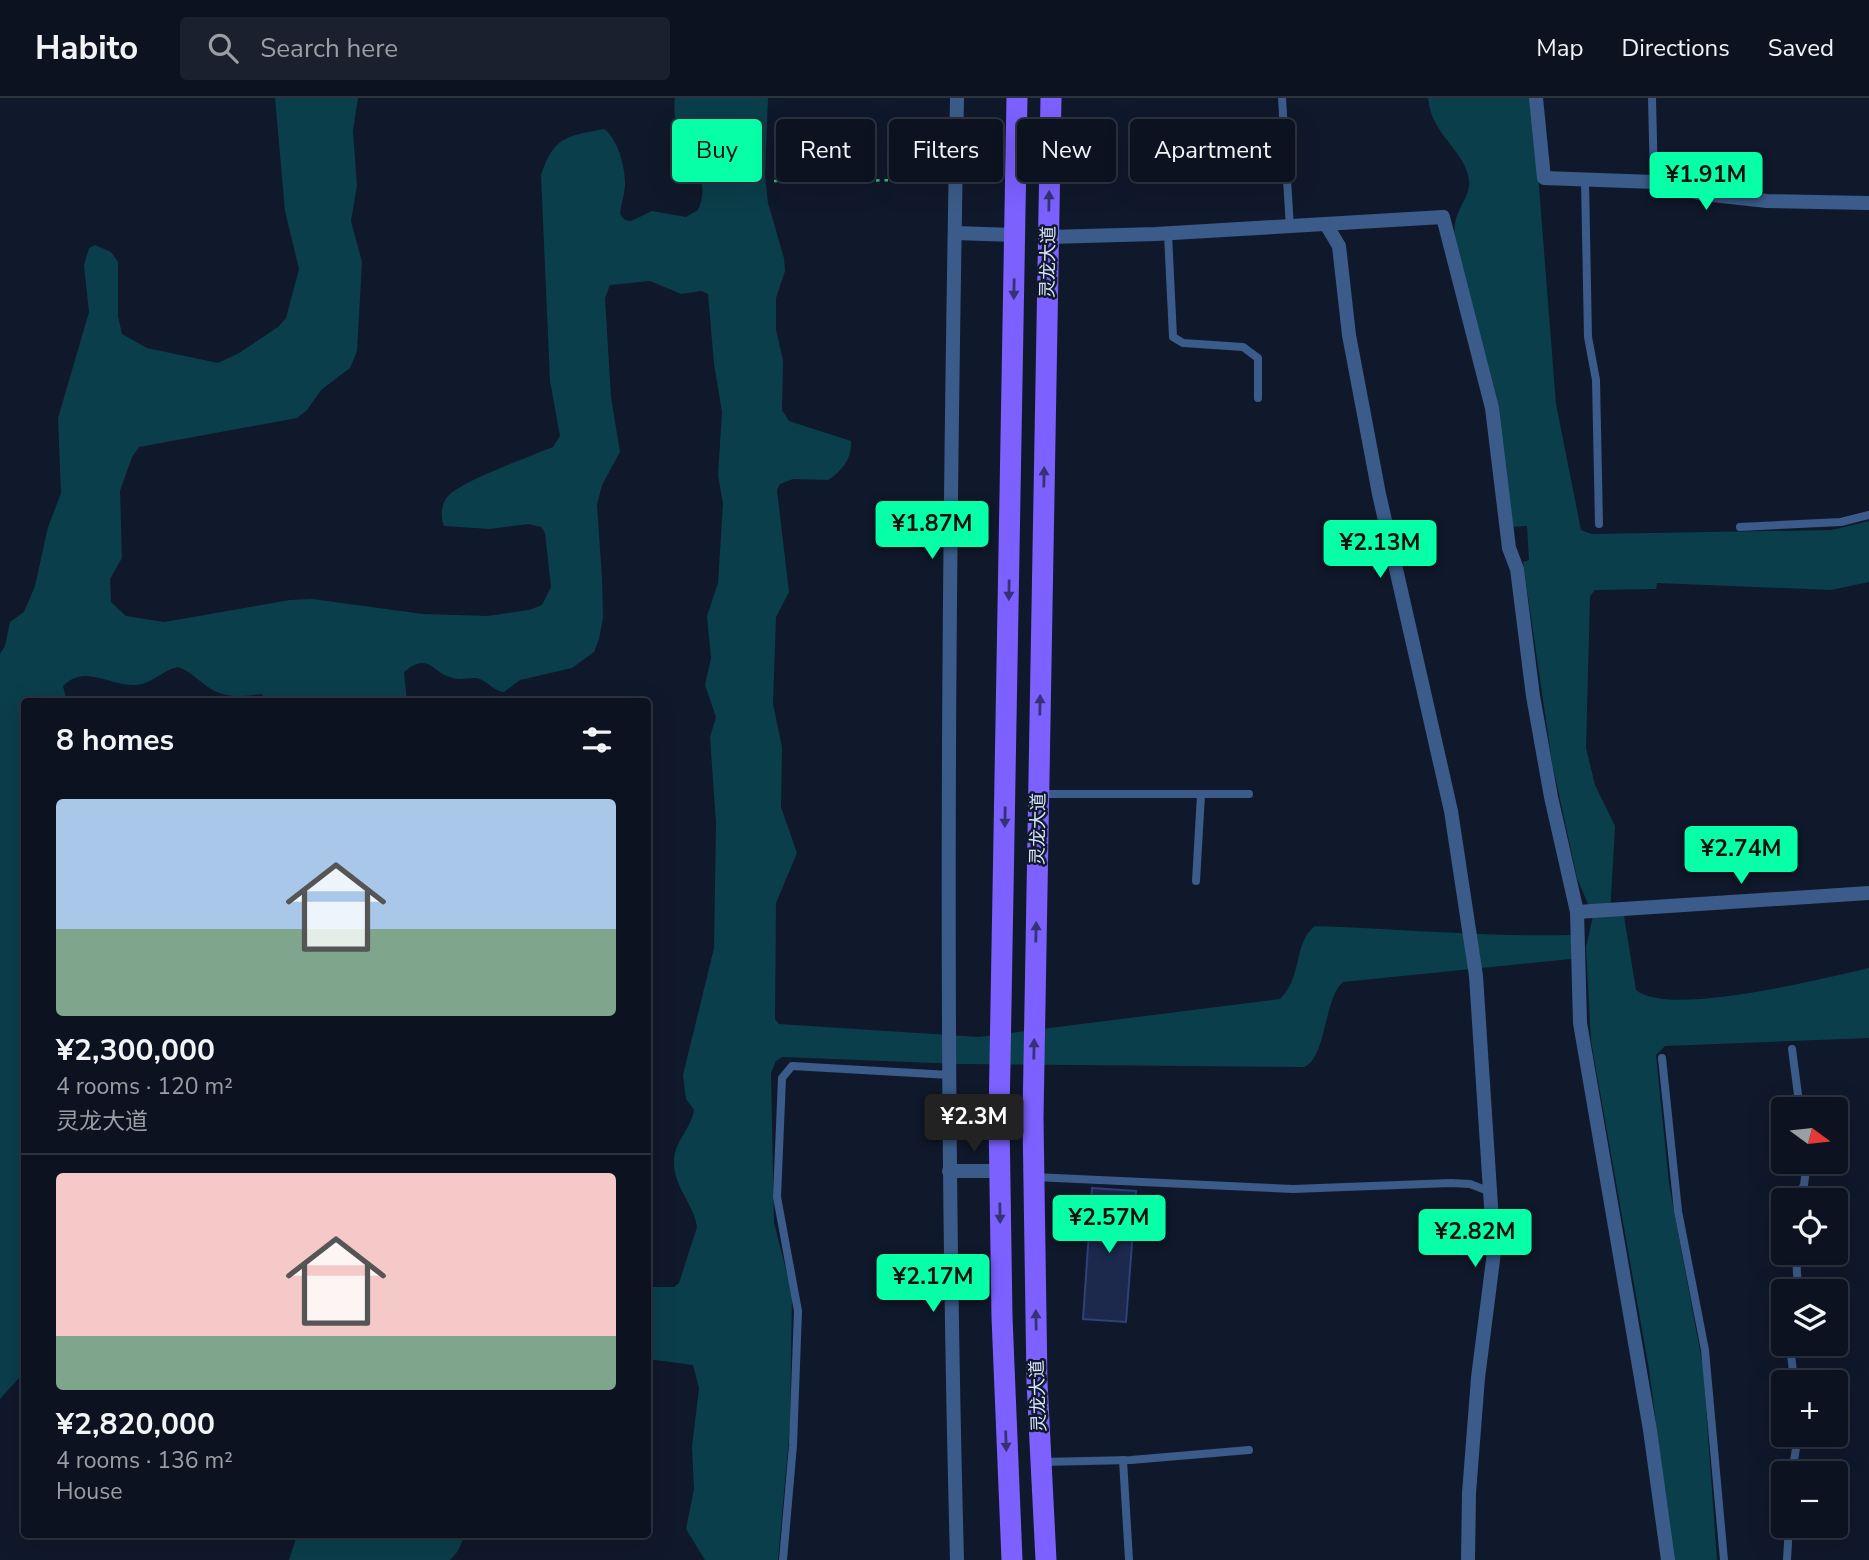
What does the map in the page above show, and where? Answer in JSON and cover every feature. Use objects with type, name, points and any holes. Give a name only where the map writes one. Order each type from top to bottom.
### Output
[{"type":"main road","name":"灵龙大道","points":[[1012,1560],[1003,1370],[999,1096],[1017,98]]},
{"type":"main road","name":"灵龙大道","points":[[1046,1560],[1041,1462],[1033,1098],[1051,98]]},
{"type":"street","points":[[957,98],[957,119]]},
{"type":"street","points":[[1535,98],[1544,178],[1654,181],[1703,194],[1754,200],[1869,203]]},
{"type":"street","points":[[956,182],[949,510],[949,1171],[957,1560]]},
{"type":"street","points":[[1049,237],[1290,228],[1443,217],[1492,408],[1509,548],[1517,569],[1533,696],[1583,912],[1580,1023],[1650,1430],[1668,1560]]},
{"type":"street","points":[[1327,226],[1339,246],[1349,335],[1378,494],[1451,811],[1476,976],[1494,1252],[1478,1378],[1469,1493],[1468,1560]]},
{"type":"street","points":[[955,233],[1015,235]]},
{"type":"street","points":[[1583,912],[1869,892]]},
{"type":"street","points":[[949,1171],[1000,1171]]},
{"type":"lane","points":[[1282,98],[1290,228]]},
{"type":"lane","points":[[1652,98],[1654,181]]},
{"type":"lane","points":[[1585,180],[1588,337],[1596,380],[1599,524]]},
{"type":"lane","points":[[1168,234],[1173,337],[1183,344],[1243,347],[1251,351],[1258,358],[1258,398]]},
{"type":"lane","points":[[1740,527],[1841,522],[1869,515]]},
{"type":"lane","points":[[1039,794],[1249,794]]},
{"type":"lane","points":[[1196,881],[1201,795]]},
{"type":"lane","points":[[1793,1049],[1799,1097]]},
{"type":"lane","points":[[1662,1058],[1678,1211],[1705,1350],[1724,1560]]},
{"type":"lane","points":[[783,1560],[793,1445],[798,1311],[777,1197],[782,1078],[792,1066],[950,1072]]},
{"type":"lane","points":[[1034,1177],[1293,1189],[1451,1182],[1470,1184],[1491,1192]]},
{"type":"lane","points":[[1041,1462],[1123,1460],[1249,1450]]},
{"type":"lane","points":[[1123,1460],[1129,1560]]},
{"type":"lane","points":[[1787,1560],[1788,1538]]},
{"type":"path","points":[[774,181],[889,180]]},
{"type":"water","points":[[275,98],[358,98],[353,131],[357,186],[351,221],[362,262],[357,351],[350,368],[321,390],[307,410],[297,418],[139,447],[132,457],[120,491],[122,558],[110,579],[111,602],[126,616],[164,622],[290,600],[312,599],[423,614],[488,616],[529,610],[542,605],[551,587],[545,533],[541,527],[528,524],[490,529],[444,526],[442,514],[446,498],[457,489],[553,447],[560,436],[550,381],[541,175],[546,162],[557,145],[571,136],[604,129],[613,139],[622,163],[625,186],[620,214],[625,220],[631,221],[652,211],[686,217],[698,210],[702,195],[701,182],[762,182],[762,119],[676,119],[675,98],[768,98],[765,176],[768,203],[784,258],[785,271],[776,298],[776,330],[783,360],[782,410],[789,421],[851,441],[845,464],[828,480],[793,479],[780,484],[777,490],[789,592],[776,617],[773,704],[782,747],[781,807],[797,853],[776,903],[775,1019],[779,1024],[979,1037],[1280,999],[1292,981],[1303,941],[1315,926],[1475,934],[1571,935],[1571,959],[1343,982],[1332,1001],[1317,1053],[1304,1067],[960,1064],[782,1057],[776,1061],[771,1073],[774,1223],[792,1293],[790,1426],[778,1560],[705,1560],[686,1529],[694,1489],[692,1447],[699,1388],[693,1365],[651,1359],[651,1287],[674,1287],[679,1283],[697,1227],[677,1179],[674,1161],[694,1110],[686,1099],[683,1075],[714,948],[716,823],[710,737],[716,717],[705,685],[711,658],[707,616],[718,583],[723,504],[718,475],[722,412],[714,364],[708,294],[701,291],[681,294],[650,281],[610,285],[605,298],[611,397],[620,452],[602,485],[597,505],[603,618],[599,639],[594,652],[572,668],[520,680],[504,692],[480,679],[453,678],[430,665],[420,663],[404,672],[407,698],[264,698],[262,694],[236,696],[217,692],[178,667],[137,685],[80,676],[63,686],[66,698],[21,698],[21,1370],[19,1378],[0,1399],[0,654],[5,646],[10,622],[24,612],[35,586],[48,527],[61,493],[58,418],[89,312],[84,265],[89,248],[95,245],[111,252],[118,262],[118,316],[122,334],[147,348],[218,363],[239,353],[278,327],[286,318],[299,269],[285,211]]},
{"type":"water","points":[[1428,98],[1532,98],[1556,404],[1581,530],[1592,534],[1832,530],[1869,521],[1869,582],[1831,590],[1657,583],[1656,589],[1595,590],[1590,596],[1586,748],[1595,785],[1615,826],[1610,916],[1624,916],[1636,990],[1654,998],[1713,998],[1784,987],[1869,968],[1869,1038],[1665,1046],[1656,1055],[1669,1184],[1703,1367],[1717,1560],[1674,1560],[1649,1369],[1591,1041],[1586,947],[1593,916],[1577,878],[1552,762],[1523,562],[1529,560],[1527,526],[1510,527],[1455,238],[1456,220],[1469,188],[1467,171],[1435,122]]},
{"type":"water","points":[[296,1538],[464,1538],[450,1560],[289,1560]]},
{"type":"building","points":[[1092,1188],[1136,1191],[1126,1322],[1083,1319]]}]
